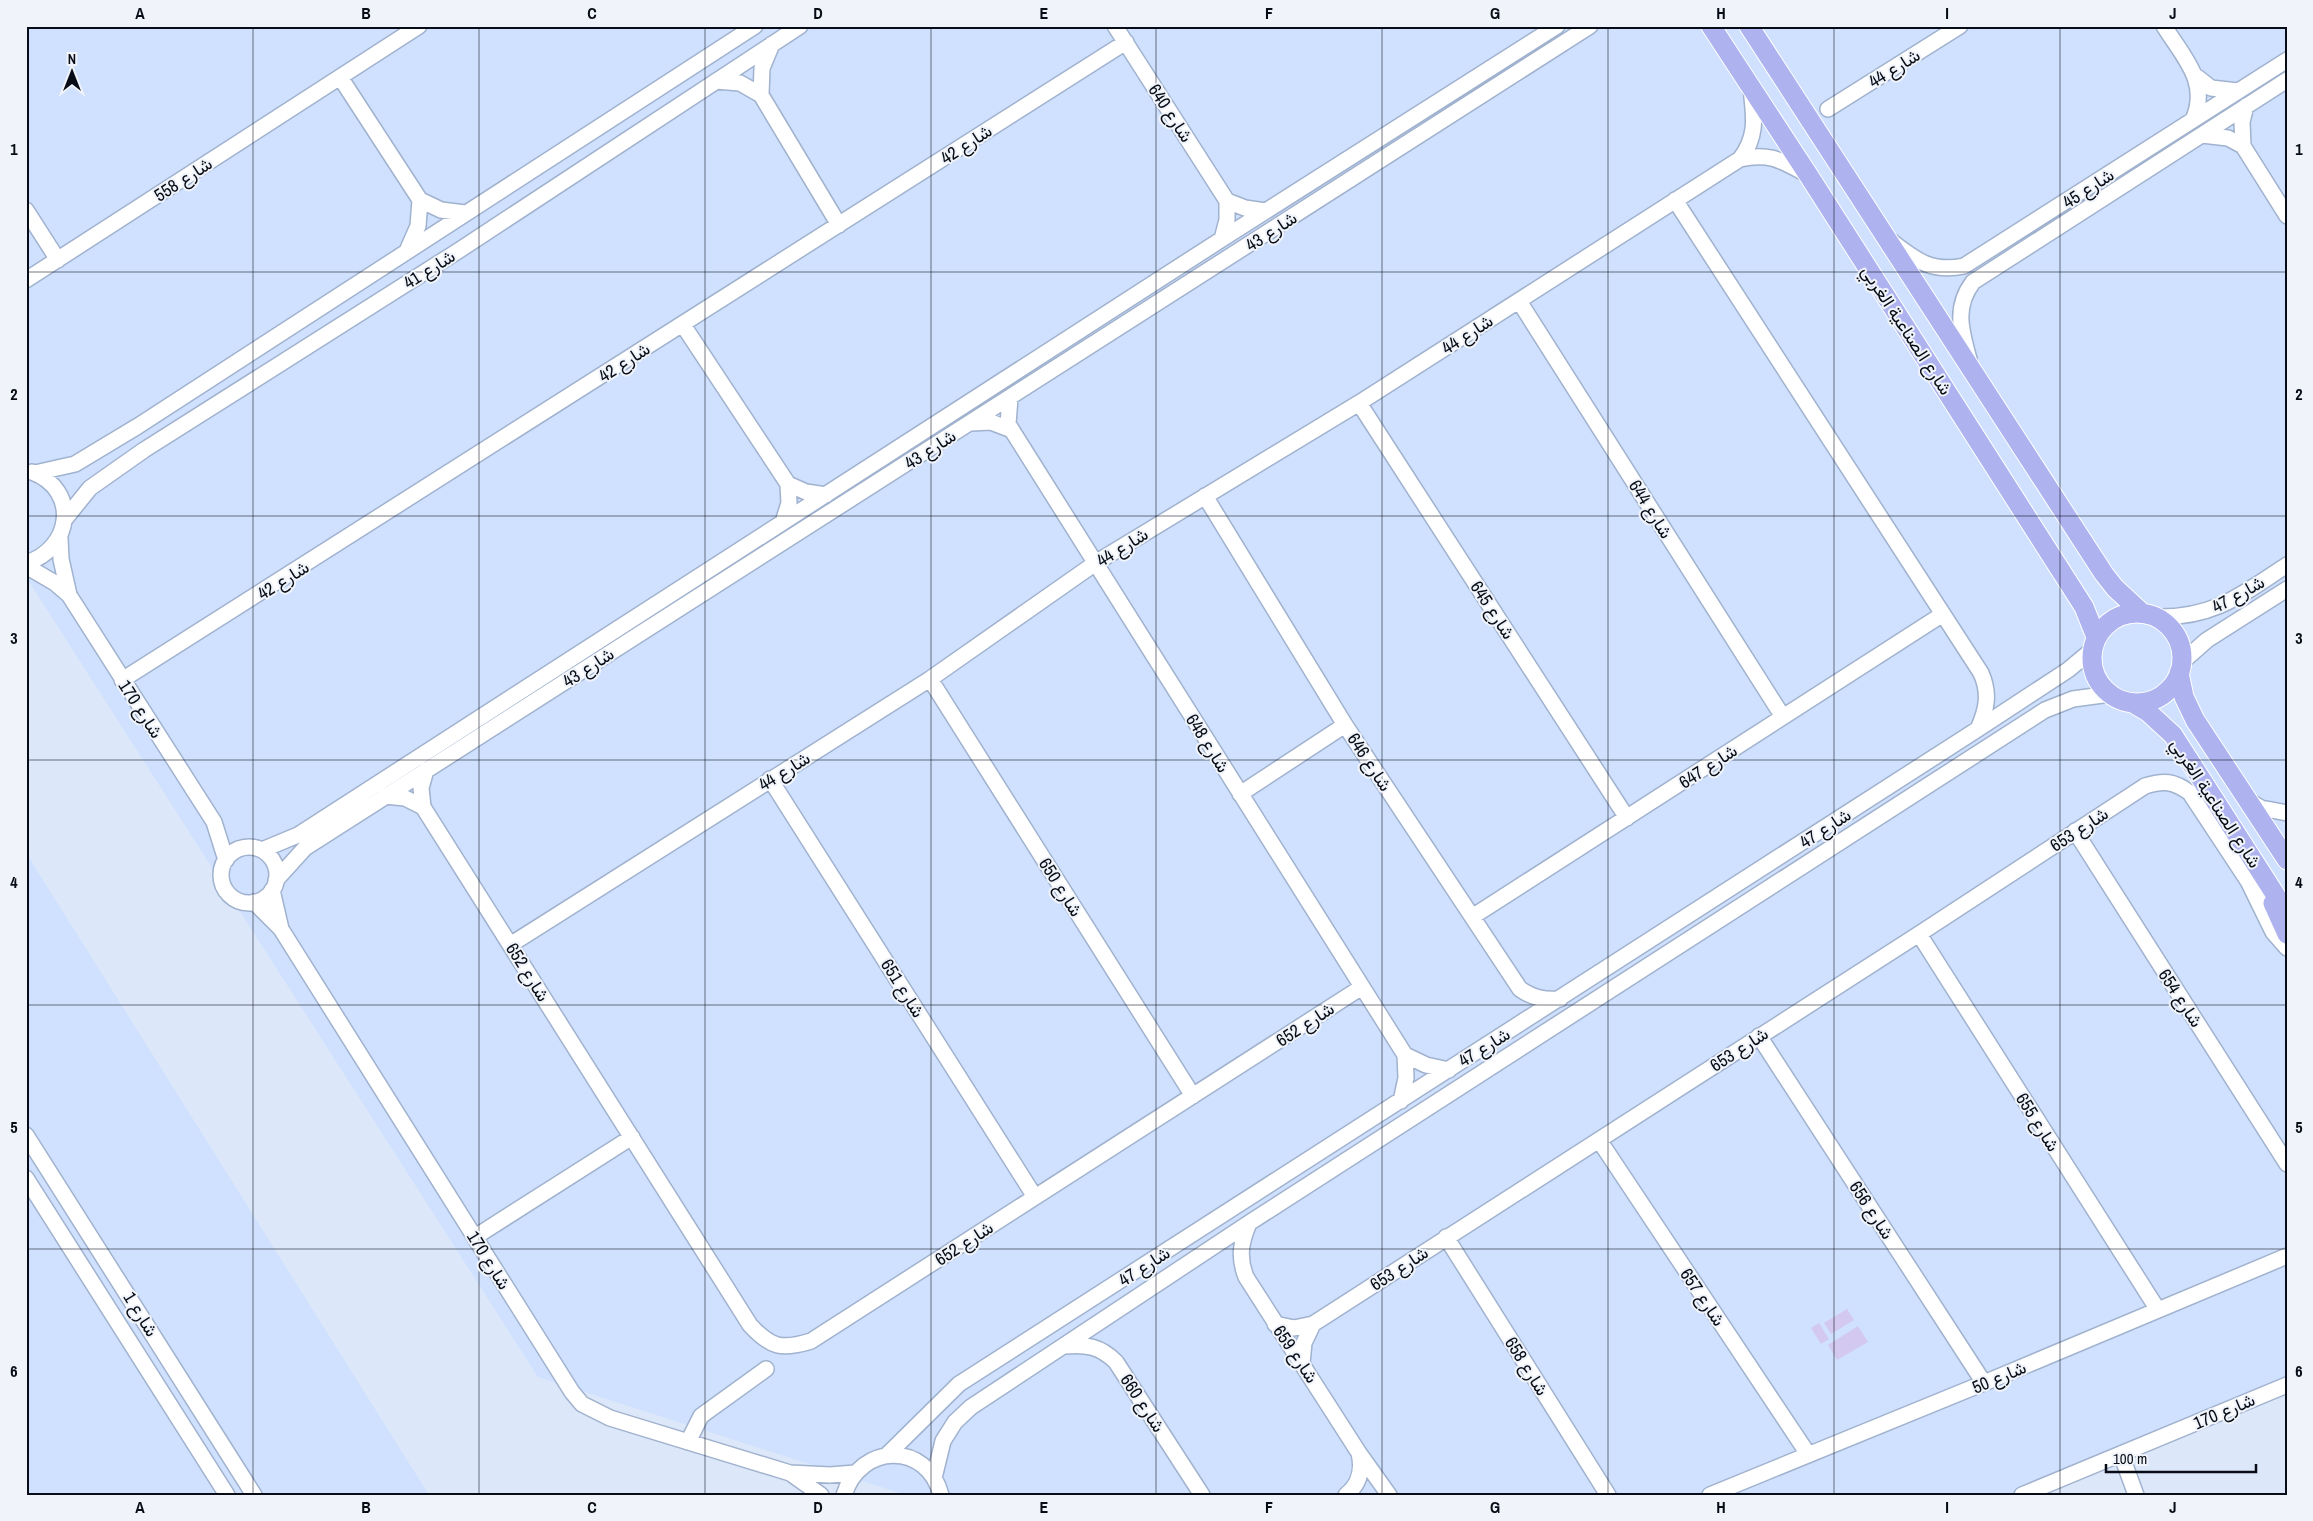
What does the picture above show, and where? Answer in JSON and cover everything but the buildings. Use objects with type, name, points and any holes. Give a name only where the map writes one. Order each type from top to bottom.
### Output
[{"type":"main road","name":"شارع الصناعية الغربي","points":[[1711,26],[2084,607],[2094,644]]},
{"type":"main road","name":"شارع الصناعية الغربي","points":[[1749,26],[2104,574],[2115,588],[2150,615]]},
{"type":"main road","points":[[2128,613],[2150,615],[2168,625],[2176,636],[2181,649],[2180,668],[2172,686],[2162,696],[2148,702],[2133,703],[2121,700],[2110,694],[2099,684],[2093,670],[2094,644],[2104,626],[2115,618],[2128,613]]},
{"type":"main road","name":"شارع الصناعية الغربي","points":[[2180,668],[2189,709],[2287,860]]},
{"type":"main road","name":"شارع الصناعية الغربي","points":[[2133,703],[2162,723],[2173,736],[2287,913]]},
{"type":"main road","points":[[2259,870],[2287,934]]},
{"type":"street","name":"شارع 558","points":[[26,280],[419,26]]},
{"type":"street","name":"شارع 41","points":[[31,472],[75,464],[124,435],[755,26]]},
{"type":"street","name":"شارع 41","points":[[65,519],[90,488],[144,450],[458,251],[800,26]]},
{"type":"street","name":"شارع 640","points":[[1115,26],[1226,200]]},
{"type":"street","name":"شارع 43","points":[[262,850],[298,835],[1222,239],[1557,26]]},
{"type":"street","name":"شارع 43","points":[[274,885],[305,848],[1590,26]]},
{"type":"street","name":"شارع 44","points":[[1828,109],[1960,26]]},
{"type":"street","points":[[2164,26],[2197,77],[2211,88],[2238,91]]},
{"type":"street","name":"شارع 42","points":[[122,680],[1126,42]]},
{"type":"street","points":[[761,95],[762,68],[772,44]]},
{"type":"street","name":"شارع 45","points":[[1884,236],[1924,264],[1937,268],[1964,266],[2287,60]]},
{"type":"street","points":[[340,77],[420,200],[441,210],[465,214]]},
{"type":"street","points":[[2194,120],[2199,103],[2197,77]]},
{"type":"street","name":"شارع 45","points":[[1973,372],[1960,320],[1960,305],[1965,293],[1973,282],[2287,80]]},
{"type":"street","points":[[716,81],[740,83],[761,95],[839,225]]},
{"type":"street","name":"شارع 44","points":[[1740,159],[1752,140],[1755,128],[1751,87]]},
{"type":"street","points":[[2246,106],[2242,122],[2242,146],[2287,216]]},
{"type":"street","points":[[2202,135],[2219,136],[2242,146]]},
{"type":"street","name":"شارع 44","points":[[510,945],[930,679],[1097,562],[1359,403],[1740,159],[1763,155],[1774,157],[1809,176]]},
{"type":"street","points":[[407,251],[418,226],[420,200]]},
{"type":"street","points":[[1222,239],[1227,220],[1226,200],[1245,208],[1265,212]]},
{"type":"street","points":[[1675,200],[1943,614],[1986,684],[1987,703],[1978,729]]},
{"type":"street","points":[[26,210],[58,260]]},
{"type":"street","name":"شارع 644","points":[[1518,301],[1783,717]]},
{"type":"street","points":[[683,325],[788,484],[789,503],[783,522]]},
{"type":"street","name":"شارع 648","points":[[1010,398],[1008,424],[1097,562],[1240,794],[1405,1055]]},
{"type":"street","name":"شارع 645","points":[[1359,403],[1627,818]]},
{"type":"street","points":[[970,423],[992,422],[1012,430]]},
{"type":"street","points":[[26,564],[38,560],[51,550],[60,538],[65,519],[60,496],[50,482],[31,472]]},
{"type":"street","points":[[788,484],[806,492],[826,495]]},
{"type":"street","name":"شارع 646","points":[[1205,496],[1345,725],[1520,989],[1530,996],[1542,1000],[1560,999]]},
{"type":"street","name":"شارع 170","points":[[60,538],[61,559],[69,595]]},
{"type":"street","name":"شارع 170","points":[[26,564],[55,582],[69,595],[214,822],[226,860]]},
{"type":"street","name":"شارع 47","points":[[2150,615],[2178,617],[2200,614],[2221,606],[2287,565]]},
{"type":"street","name":"شارع 47","points":[[2180,668],[2207,640],[2287,589]]},
{"type":"street","name":"شارع 647","points":[[1472,917],[1943,614]]},
{"type":"street","name":"شارع 47","points":[[887,1455],[959,1384],[1978,729],[2068,670],[2094,644]]},
{"type":"street","name":"شارع 650","points":[[930,679],[1193,1096]]},
{"type":"street","name":"شارع 47","points":[[934,1478],[943,1441],[954,1422],[971,1407],[1249,1223],[2045,710],[2072,699],[2110,694]]},
{"type":"street","points":[[1240,794],[1345,725]]},
{"type":"street","points":[[423,808],[422,788],[426,770]]},
{"type":"street","name":"شارع 651","points":[[770,779],[1035,1197]]},
{"type":"street","name":"شارع 653","points":[[1276,1324],[1294,1328],[1314,1324],[2145,786],[2168,781],[2179,785],[2190,793],[2248,881],[2272,932],[2287,948]]},
{"type":"street","points":[[385,796],[405,798],[423,808]]},
{"type":"street","points":[[2248,801],[2261,808],[2287,813]]},
{"type":"street","name":"شارع 652","points":[[423,808],[750,1325],[760,1337],[773,1346],[792,1347],[811,1341],[1362,987]]},
{"type":"street","name":"شارع 170","points":[[214,822],[245,847]]},
{"type":"street","name":"شارع 654","points":[[2075,831],[2287,1164]]},
{"type":"street","points":[[245,847],[262,850],[274,862],[274,885],[267,896],[254,902],[243,902],[233,897],[226,890],[222,880],[222,869],[226,860],[234,851],[245,847]]},
{"type":"street","name":"شارع 170","points":[[274,885],[281,929]]},
{"type":"street","name":"شارع 170","points":[[254,902],[281,929],[572,1392],[582,1404],[610,1418],[790,1473],[830,1475],[855,1473]]},
{"type":"street","name":"شارع 655","points":[[1919,934],[2158,1310]]},
{"type":"street","name":"شارع 656","points":[[1759,1036],[1984,1383]]},
{"type":"street","points":[[1401,1101],[1406,1078],[1405,1055],[1426,1065],[1449,1070]]},
{"type":"street","name":"شارع 1","points":[[26,1135],[254,1495]]},
{"type":"street","points":[[475,1237],[632,1137]]},
{"type":"street","name":"شارع 657","points":[[1598,1140],[1808,1454]]},
{"type":"street","name":"شارع 1","points":[[26,1178],[227,1495]]},
{"type":"street","name":"شارع 659","points":[[1249,1223],[1242,1239],[1241,1264],[1246,1277],[1359,1452]]},
{"type":"street","name":"شارع 658","points":[[1446,1237],[1608,1495]]},
{"type":"street","name":"شارع 50","points":[[1710,1495],[2287,1256]]},
{"type":"street","points":[[1302,1364],[1304,1342],[1314,1324]]},
{"type":"street","name":"شارع 660","points":[[1063,1346],[1091,1346],[1108,1353],[1116,1362],[1202,1495]]},
{"type":"street","points":[[688,1442],[702,1416],[766,1369]]},
{"type":"street","name":"شارع 170","points":[[2022,1495],[2287,1385]]},
{"type":"street","points":[[190,1436],[210,1425]]},
{"type":"street","points":[[1359,1452],[1389,1495]]},
{"type":"street","points":[[1346,1495],[1357,1483],[1361,1469],[1359,1452]]},
{"type":"street","points":[[2121,1454],[2136,1495]]},
{"type":"street","points":[[844,1495],[855,1473],[869,1461],[887,1455],[909,1458],[919,1462],[934,1478],[941,1495]]},
{"type":"street","name":"شارع 170","points":[[790,1473],[821,1495]]},
{"type":"street","points":[[1357,1483],[1368,1479],[1380,1480]]},
{"type":"shaded area","points":[[26,26],[2287,26],[2287,1391],[2039,1495],[906,1495],[538,1377],[26,577]]},
{"type":"shaded area","points":[[26,853],[429,1495],[26,1495]]},
{"type":"shaded area","points":[[1847,1309],[1854,1320],[1831,1334],[1824,1323]]},
{"type":"shaded area","points":[[1819,1323],[1829,1339],[1821,1344],[1811,1328]]},
{"type":"shaded area","points":[[1858,1326],[1868,1342],[1837,1360],[1828,1345]]}]
